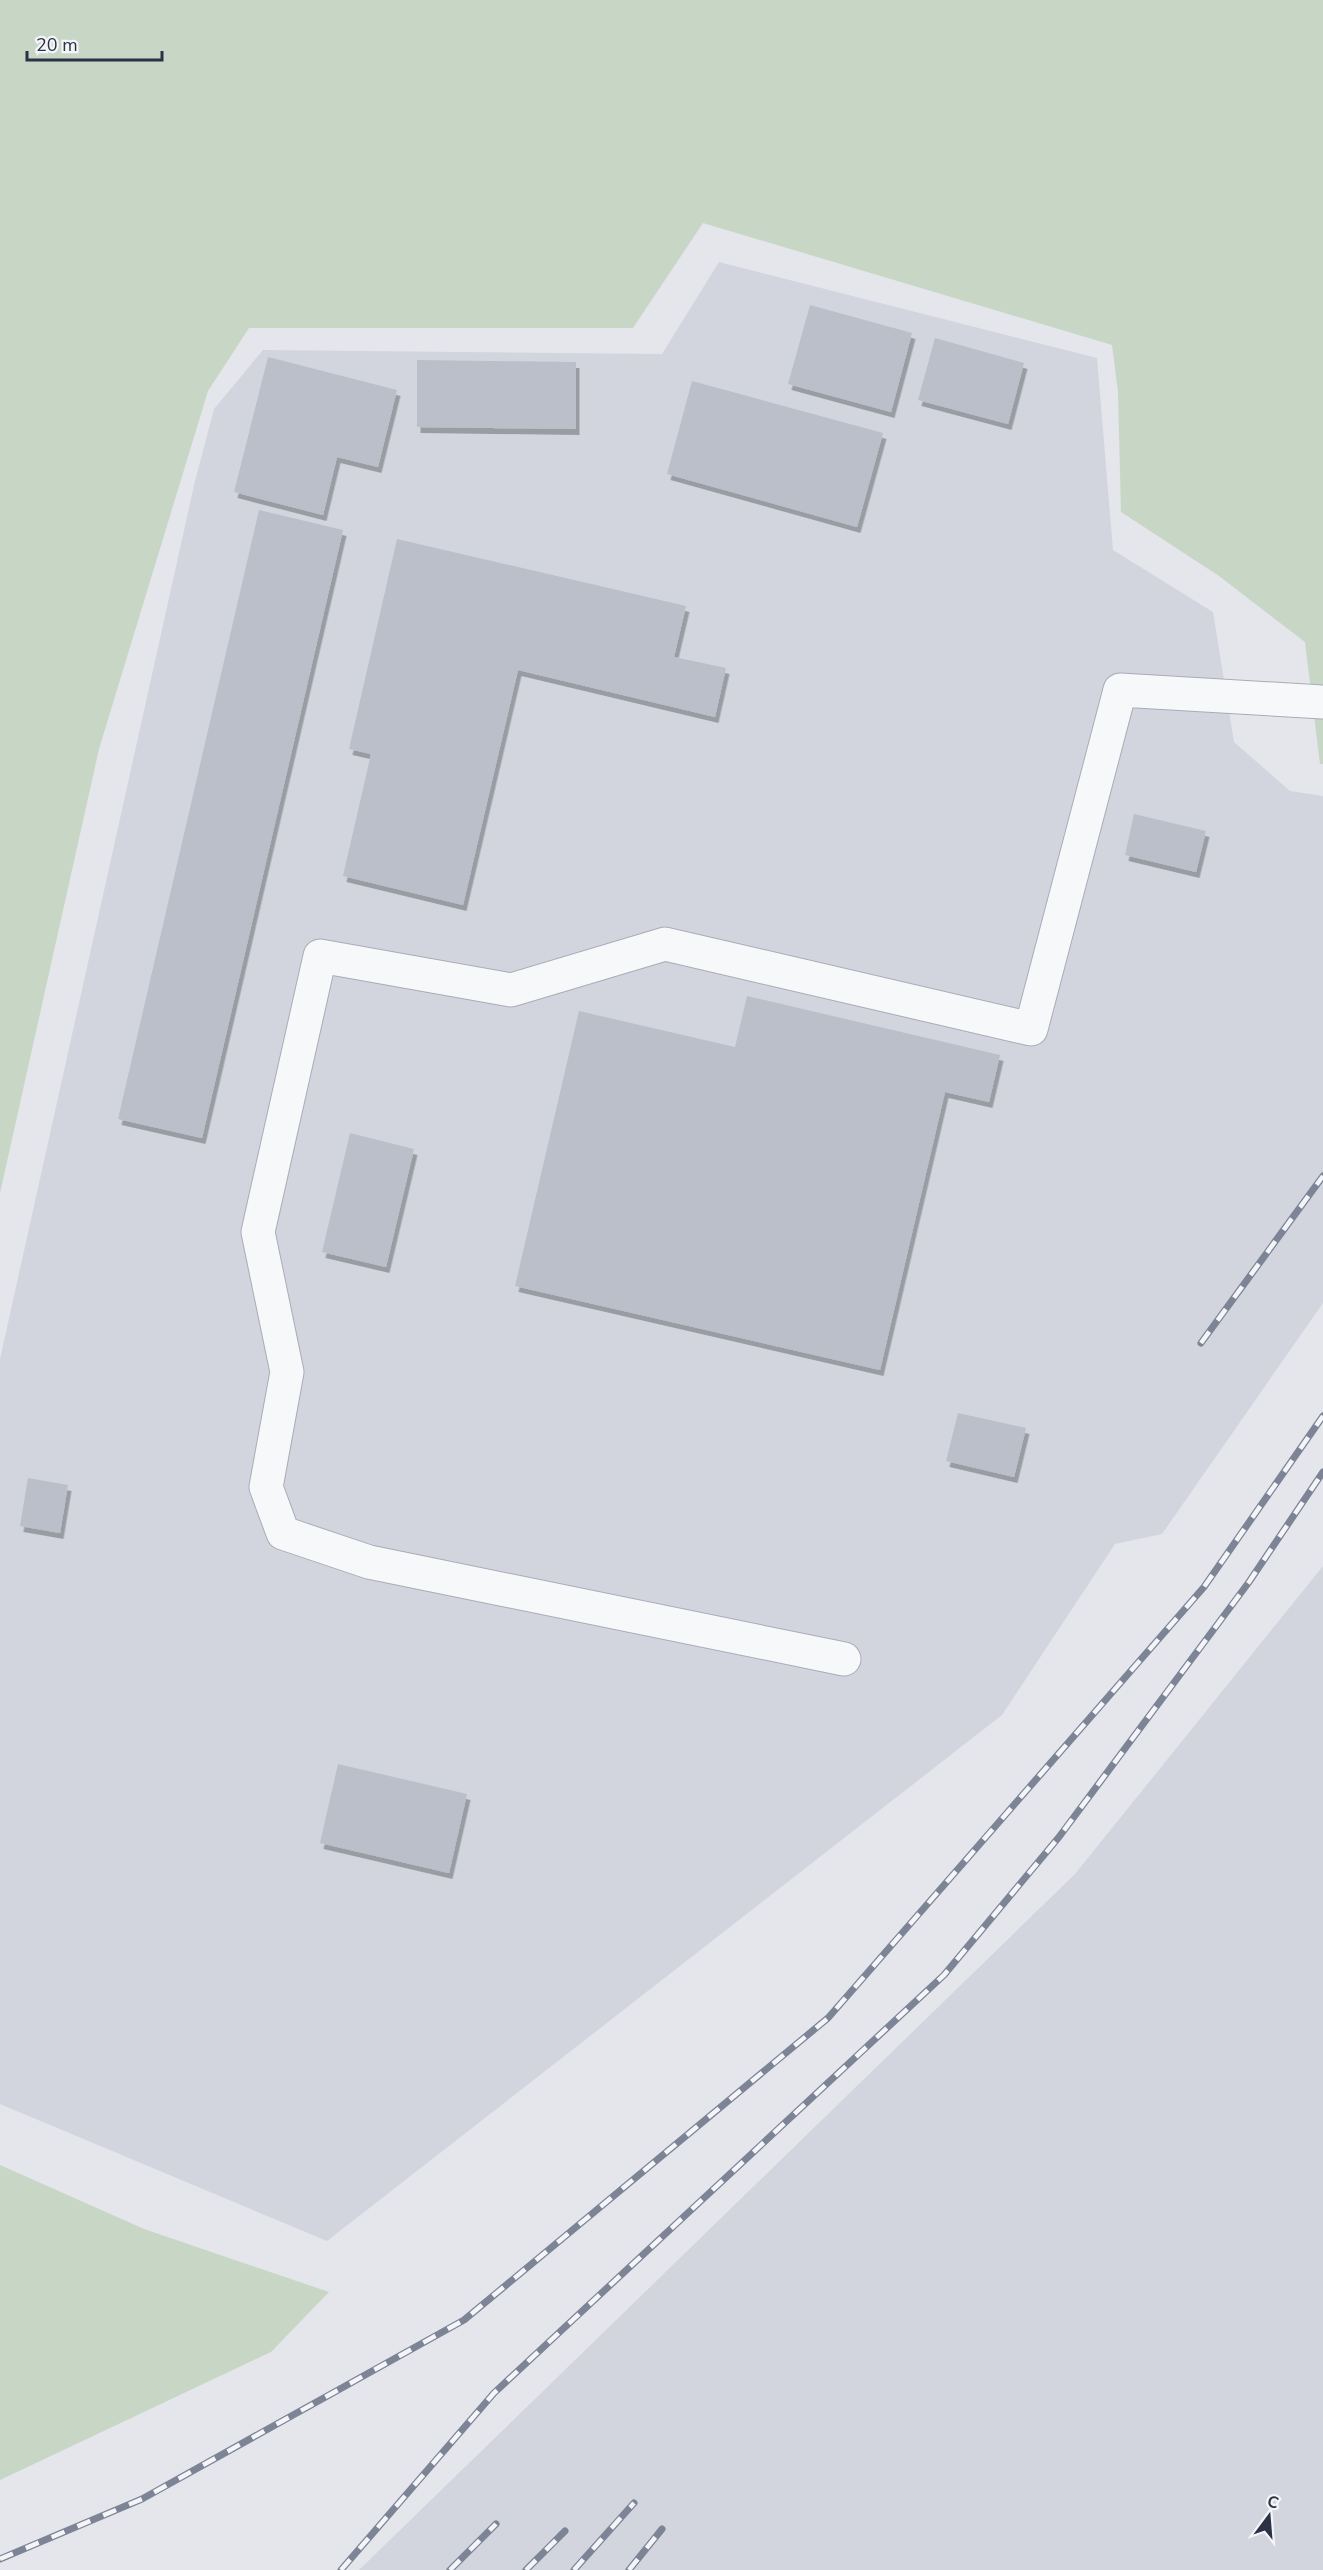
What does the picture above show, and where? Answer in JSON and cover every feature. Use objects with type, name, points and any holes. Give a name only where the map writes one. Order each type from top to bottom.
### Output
[{"type":"lane","points":[[844,1659],[369,1562],[283,1533],[266,1487],[287,1372],[258,1232],[320,956],[512,990],[665,944],[1031,1029],[1120,690],[1323,702]]},
{"type":"shaded area","points":[[719,262],[1097,358],[1113,550],[1213,612],[1234,742],[1290,791],[1323,796],[1323,1303],[1162,1534],[1115,1544],[1002,1715],[327,2241],[0,2104],[0,1359],[195,481],[214,409],[263,350],[662,354]]},
{"type":"shaded area","points":[[1323,1566],[1323,2570],[359,2570],[1075,1874]]},
{"type":"green space","points":[[0,0],[1323,0],[1323,764],[1320,764],[1305,642],[1219,576],[1121,512],[1118,392],[1112,345],[703,223],[633,328],[249,328],[208,391],[99,749],[0,1193]]},
{"type":"green space","points":[[0,2165],[144,2229],[329,2292],[271,2352],[0,2480]]},
{"type":"building","points":[[810,305],[912,333],[891,412],[788,384]]},
{"type":"building","points":[[935,338],[1024,363],[1008,424],[918,400]]},
{"type":"building","points":[[268,357],[397,390],[378,467],[337,457],[323,515],[234,492]]},
{"type":"building","points":[[417,360],[576,362],[576,429],[417,427]]},
{"type":"building","points":[[692,381],[883,433],[857,527],[667,474]]},
{"type":"building","points":[[259,510],[343,530],[202,1138],[118,1119]]},
{"type":"building","points":[[397,539],[686,606],[674,657],[726,668],[715,717],[518,670],[463,905],[343,876],[371,754],[349,749]]},
{"type":"building","points":[[1134,814],[1206,831],[1196,872],[1125,855]]},
{"type":"building","points":[[747,996],[1000,1055],[989,1102],[945,1092],[880,1370],[515,1286],[579,1011],[735,1047]]},
{"type":"building","points":[[350,1133],[414,1149],[386,1267],[322,1252]]},
{"type":"building","points":[[958,1413],[1026,1428],[1014,1477],[946,1461]]},
{"type":"building","points":[[28,1478],[68,1485],[60,1533],[20,1526]]},
{"type":"building","points":[[338,1764],[467,1794],[449,1873],[320,1843]]},
{"type":"railway","points":[[1201,1343],[1323,1176]]},
{"type":"railway","points":[[0,2559],[142,2499],[464,2320],[828,2018],[1204,1587],[1323,1416]]},
{"type":"railway","points":[[341,2570],[494,2393],[944,1975],[1059,1837],[1249,1582],[1323,1472]]},
{"type":"railway","points":[[574,2570],[634,2503]]},
{"type":"railway","points":[[450,2570],[496,2524]]},
{"type":"railway","points":[[629,2570],[662,2529]]},
{"type":"railway","points":[[526,2570],[565,2531]]}]
